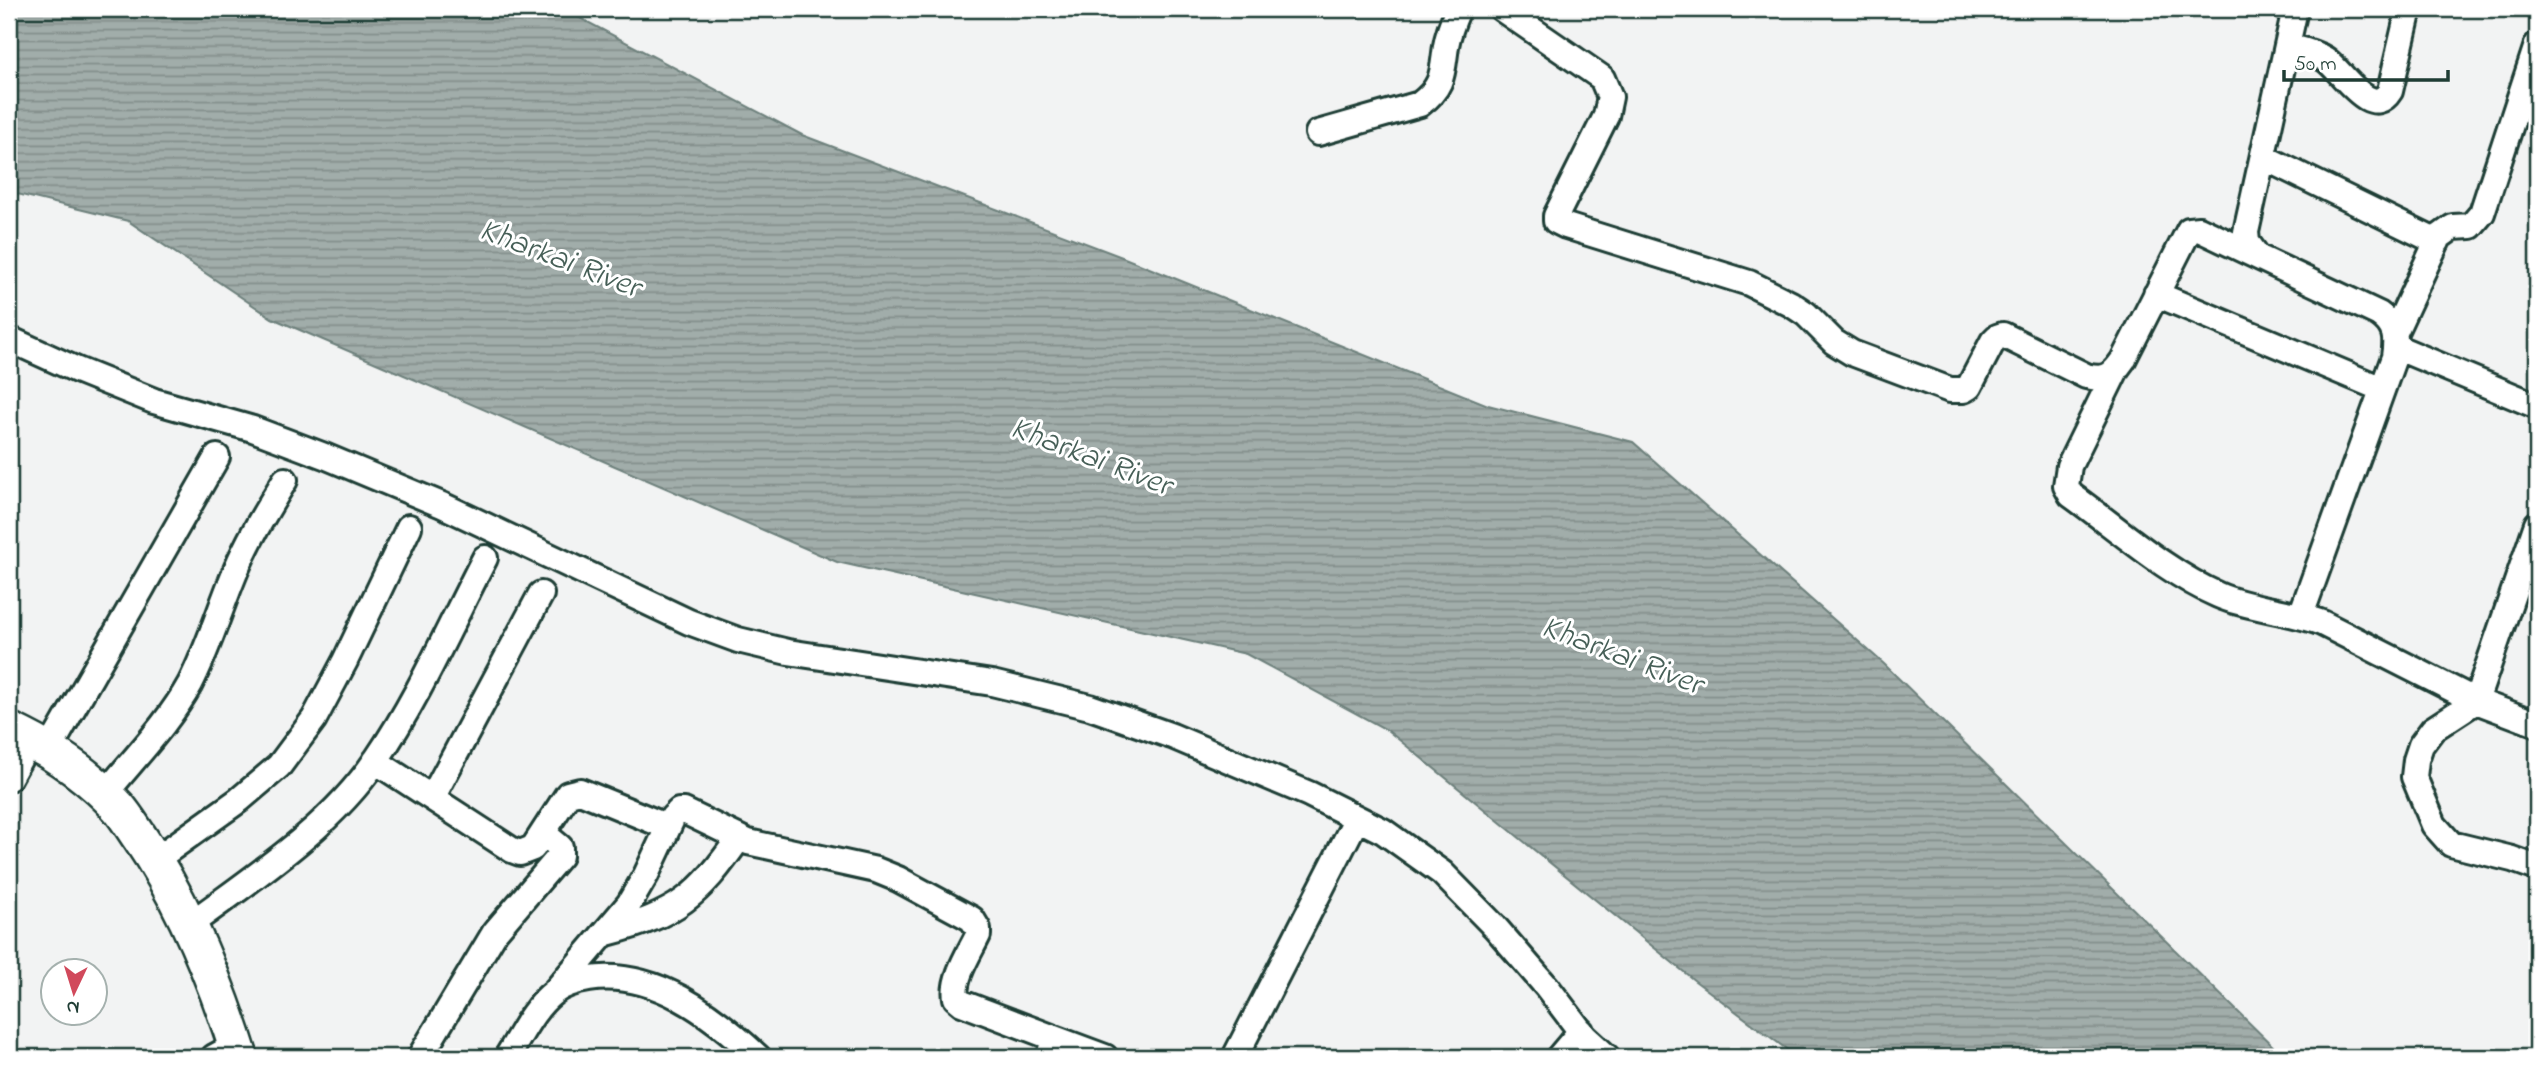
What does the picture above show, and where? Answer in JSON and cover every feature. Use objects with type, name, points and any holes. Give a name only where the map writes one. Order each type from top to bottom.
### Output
[{"type":"main road","points":[[30,740],[79,770],[120,808],[155,860],[189,925],[230,1053]]},
{"type":"street","points":[[1318,133],[1420,104],[1432,95],[1440,83],[1450,27],[1458,9]]},
{"type":"street","points":[[1502,9],[1601,78],[1610,97],[1606,116],[1556,216],[1556,221],[1561,224],[1771,292],[1807,314],[1834,342],[1852,353],[1950,390],[1965,390],[1969,387],[1993,341],[2003,335],[2086,376],[2098,379],[2108,377],[2116,370]]},
{"type":"street","points":[[2258,257],[2247,242],[2246,232],[2295,9]]},
{"type":"street","points":[[2287,46],[2326,59],[2361,95],[2376,101],[2383,99],[2390,91],[2409,9]]},
{"type":"street","points":[[2301,615],[2394,358],[2395,339],[2437,242],[2445,231],[2453,227],[2471,226],[2482,213],[2537,44]]},
{"type":"street","points":[[2263,157],[2437,242]]},
{"type":"street","points":[[2537,406],[2395,339],[2388,321],[2379,314],[2199,229],[2189,230],[2069,466],[2066,486],[2071,495],[2179,574],[2218,595],[2322,622],[2476,701],[2537,724]]},
{"type":"street","points":[[2156,293],[2382,389]]},
{"type":"street","points":[[9,339],[154,401],[253,429],[353,468],[442,505],[689,622],[738,640],[788,652],[992,683],[1090,707],[1185,741],[1309,794],[1383,831],[1442,873],[1495,927],[1581,1031],[1607,1057]]},
{"type":"street","points":[[9,778],[30,740],[217,457]]},
{"type":"street","points":[[105,794],[162,724],[188,686],[208,646],[237,566],[285,481]]},
{"type":"street","points":[[2537,524],[2476,701],[2433,729],[2421,745],[2414,777],[2434,825],[2451,844],[2512,859],[2537,869]]},
{"type":"street","points":[[155,860],[239,800],[279,766],[314,719],[409,527]]},
{"type":"street","points":[[189,925],[275,861],[328,817],[375,761],[411,702],[485,558]]},
{"type":"street","points":[[432,798],[541,594]]},
{"type":"street","points":[[375,761],[520,853],[533,848],[568,794],[573,792],[580,791],[668,827]]},
{"type":"street","points":[[507,1057],[541,1004],[607,933],[629,904],[668,827],[676,814],[684,811],[739,838],[876,870],[972,919],[976,923],[978,934],[958,981],[956,998],[1051,1048],[1105,1057]]},
{"type":"street","points":[[1235,1057],[1357,818]]},
{"type":"street","points":[[420,1057],[495,932],[560,856],[560,848],[543,833]]},
{"type":"street","points":[[607,933],[651,921],[673,910],[710,878],[739,838]]},
{"type":"street","points":[[556,990],[578,981],[601,978],[623,979],[649,985],[681,998],[718,1022],[758,1057]]},
{"type":"street","points":[[1559,1057],[1581,1031]]},
{"type":"water","name":"Kharkai River","points":[[9,9],[563,9],[802,135],[1122,257],[1488,405],[1633,442],[1884,664],[2284,1057],[1797,1057],[1695,981],[1387,730],[1246,654],[837,562],[272,318],[128,221],[9,192]]}]
